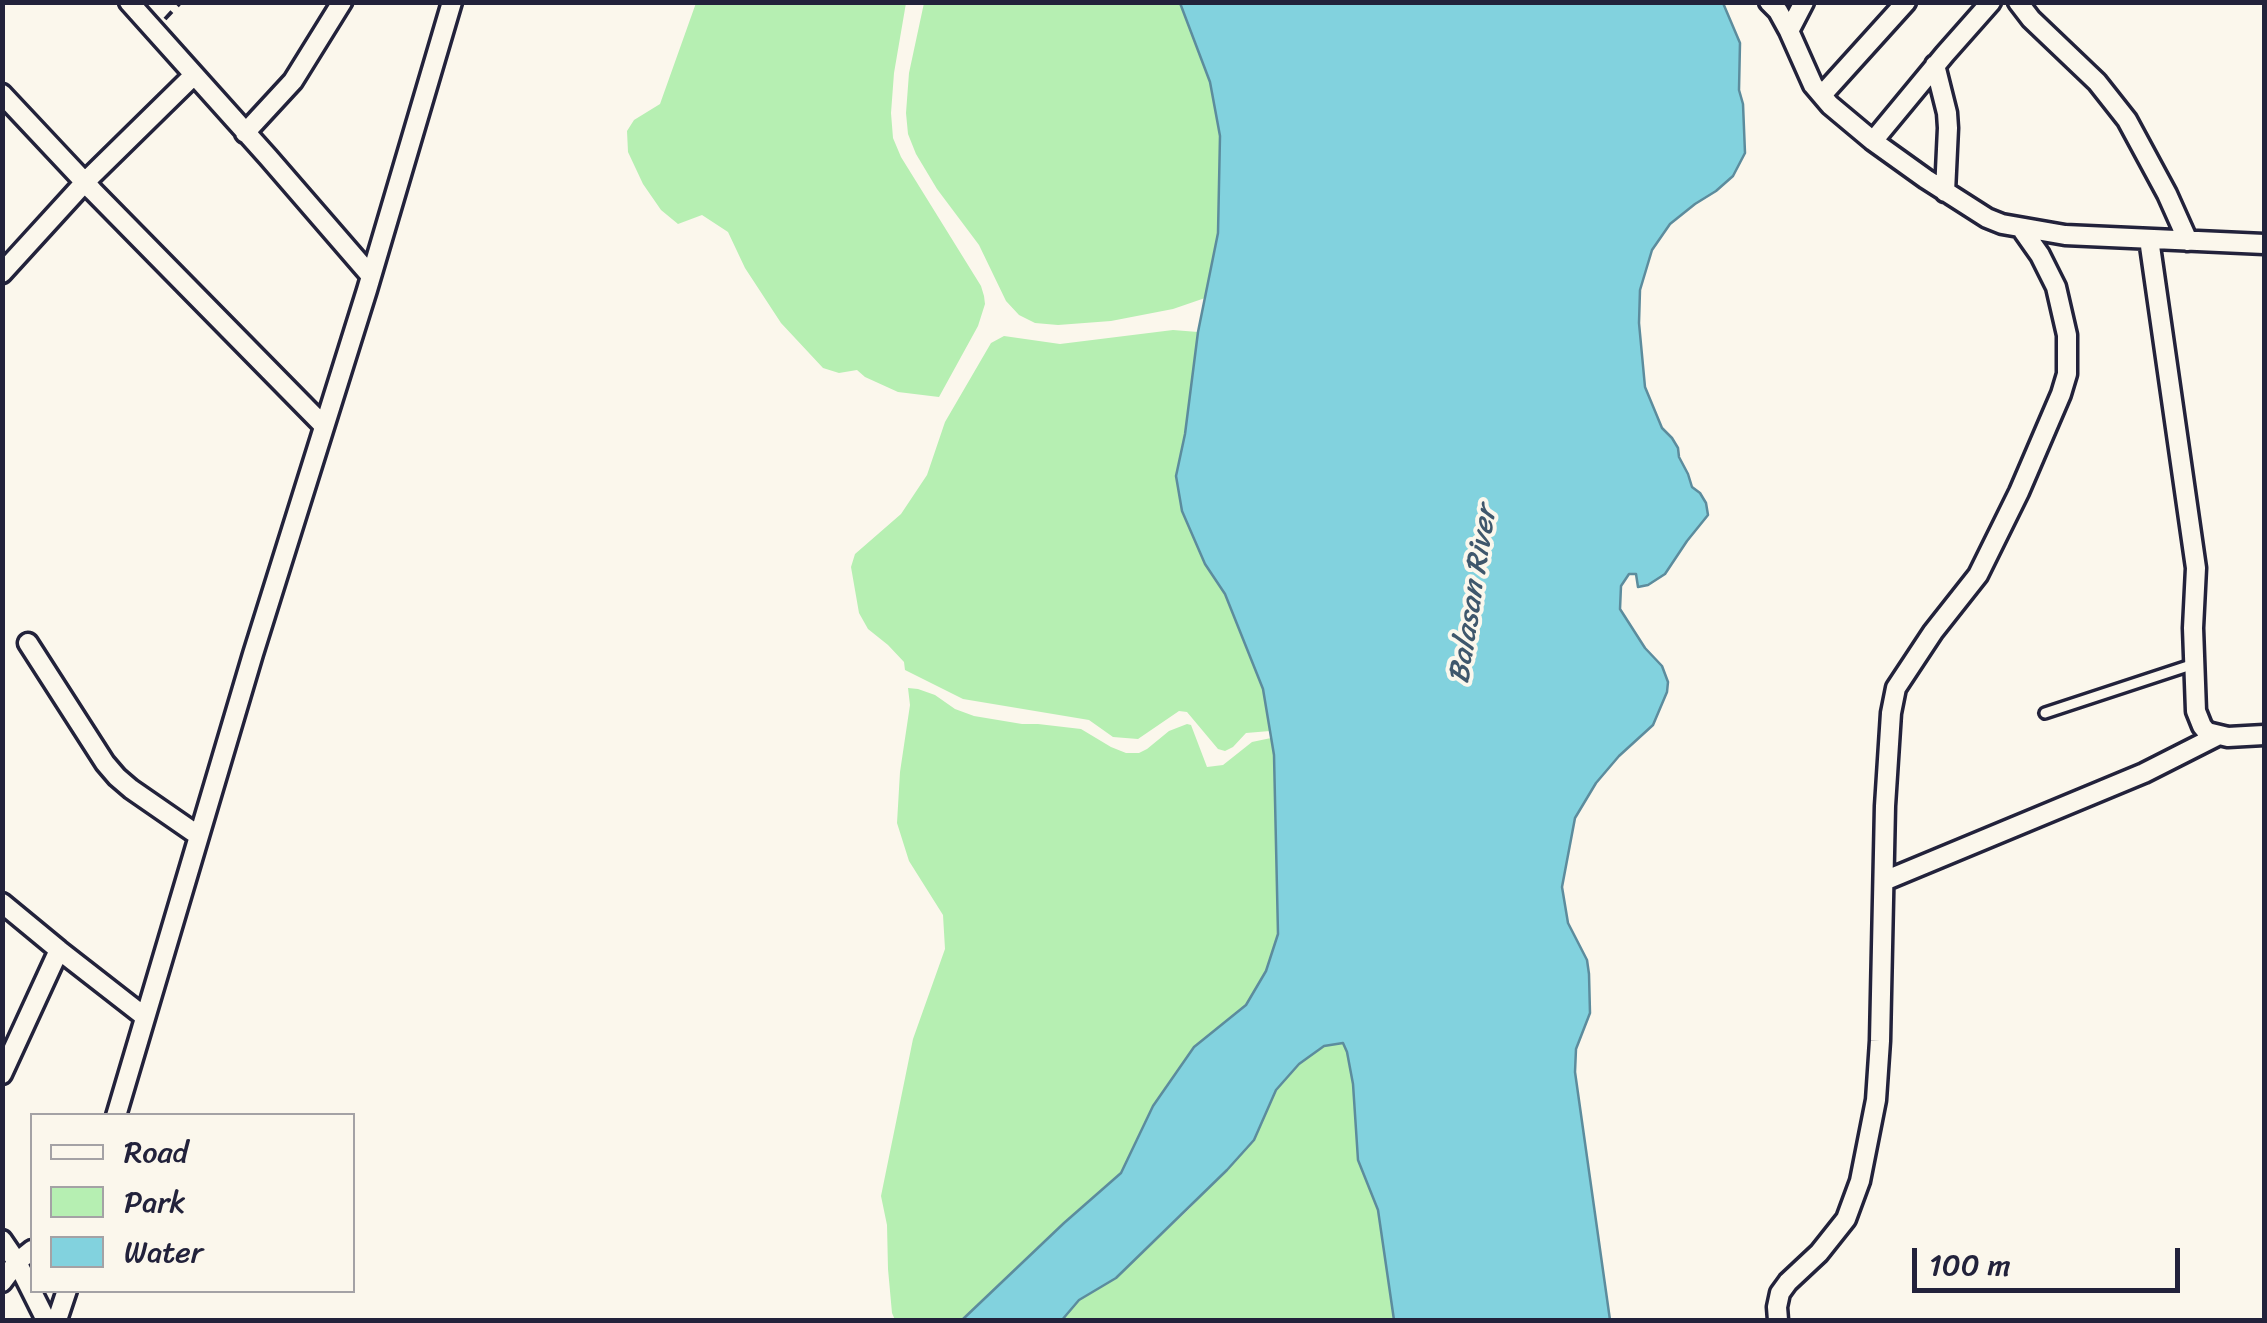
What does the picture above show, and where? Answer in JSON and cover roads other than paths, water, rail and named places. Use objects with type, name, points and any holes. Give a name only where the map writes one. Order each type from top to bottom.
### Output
[{"type":"street","points":[[129,2],[371,276]]},
{"type":"street","points":[[245,134],[293,81],[342,2]]},
{"type":"street","points":[[117,1113],[452,2]]},
{"type":"street","points":[[1770,2],[1790,31],[1813,85],[1822,95],[1873,141],[1986,218],[2065,235],[2264,244]]},
{"type":"street","points":[[1790,31],[1804,2]]},
{"type":"street","points":[[1822,95],[1906,2]]},
{"type":"street","points":[[1873,141],[1992,2]]},
{"type":"street","points":[[2018,2],[2115,102],[2167,194],[2188,241]]},
{"type":"street","points":[[1936,65],[1947,113],[1946,192]]},
{"type":"street","points":[[2,273],[86,182],[194,75]]},
{"type":"street","points":[[2,94],[324,426]]},
{"type":"street","points":[[1778,1320],[1780,1293],[1839,1230],[1854,1202],[1876,1100],[1885,806],[1896,688],[1986,561],[2067,374],[2067,335],[2056,287],[2021,228]]},
{"type":"street","points":[[2149,239],[2196,568],[2196,710],[2206,732],[2217,736],[2264,735]]},
{"type":"street","points":[[28,643],[117,777],[199,836]]},
{"type":"street","points":[[1884,881],[2144,773],[2217,736]]},
{"type":"street","points":[[2,903],[145,1017]]},
{"type":"street","points":[[2,1074],[59,950]]},
{"type":"street","points":[[2,1240],[30,1288]]},
{"type":"street","points":[[2,1282],[30,1252]]},
{"type":"street","points":[[32,1293],[46,1320]]},
{"type":"street","points":[[57,1320],[65,1293]]},
{"type":"lane","points":[[2046,713],[2194,664]]},
{"type":"water","name":"Balasan River","points":[[1180,3],[1723,3],[1740,43],[1739,90],[1745,153],[1733,176],[1670,224],[1652,250],[1640,290],[1645,387],[1662,428],[1678,448],[1692,487],[1706,503],[1708,515],[1665,574],[1638,587],[1636,574],[1629,574],[1621,586],[1620,609],[1645,648],[1662,666],[1667,692],[1653,725],[1596,783],[1575,818],[1562,887],[1568,923],[1587,960],[1589,974],[1590,1013],[1576,1049],[1575,1072],[1610,1320],[1394,1320],[1378,1210],[1358,1160],[1353,1084],[1343,1043],[1324,1046],[1299,1064],[1276,1090],[1254,1140],[1227,1170],[1116,1278],[1079,1300],[1062,1320],[962,1320],[1121,1173],[1153,1106],[1194,1047],[1246,1005],[1266,971],[1278,934],[1274,755],[1263,689],[1225,594],[1205,564],[1182,511],[1176,476],[1218,233],[1220,136],[1210,82]]}]
